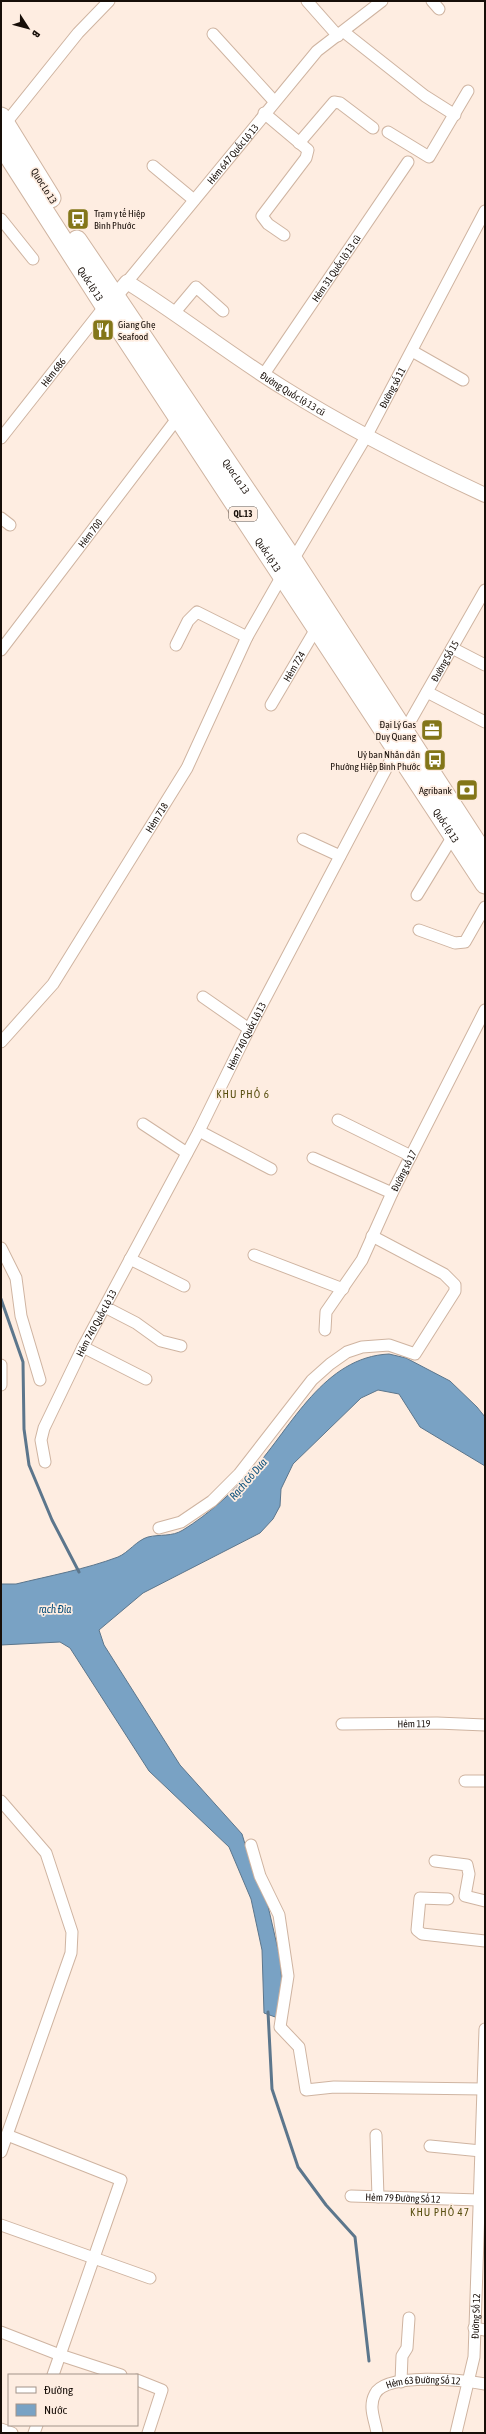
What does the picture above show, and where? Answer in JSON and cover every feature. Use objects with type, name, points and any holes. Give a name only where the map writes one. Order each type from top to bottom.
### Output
[{"type":"highway","name":"Quoc Lo 13","points":[[3,120],[79,243],[116,294],[288,567],[404,732],[485,856]]},
{"type":"highway","name":"Quốc lộ 13","points":[[1,144],[116,294],[179,416],[288,567],[317,627],[452,836],[485,884]]},
{"type":"street","points":[[3,120],[78,33],[109,1]]},
{"type":"street","points":[[307,1],[341,34],[425,96],[455,115]]},
{"type":"street","name":"Hẻm 647 Quốc Lộ 13","points":[[116,294],[316,51],[341,34],[359,16],[382,1]]},
{"type":"street","points":[[213,34],[274,101]]},
{"type":"street","points":[[388,132],[429,157],[468,92]]},
{"type":"street","points":[[299,143],[334,102],[340,103],[373,128]]},
{"type":"street","points":[[264,113],[308,150],[306,158],[262,216],[268,224],[284,235]]},
{"type":"street","name":"Hẻm 31 Quốc lộ 13 cũ","points":[[264,374],[408,162]]},
{"type":"street","points":[[153,166],[194,200]]},
{"type":"street","name":"Đường số 11","points":[[288,567],[368,436],[485,211]]},
{"type":"street","points":[[1,219],[33,259]]},
{"type":"street","points":[[175,312],[196,287],[222,310]]},
{"type":"street","name":"Đường Quốc lộ 13 cũ","points":[[116,294],[175,312],[282,387],[420,465],[485,495]]},
{"type":"street","name":"Hẻm 686","points":[[1,438],[116,294]]},
{"type":"street","points":[[412,351],[463,380]]},
{"type":"street","name":"Hẻm 700","points":[[1,650],[179,416]]},
{"type":"street","points":[[1,518],[10,525]]},
{"type":"street","name":"Hẻm 718","points":[[1,1042],[53,984],[187,768],[247,637],[288,567]]},
{"type":"street","name":"Đường Số 15","points":[[404,732],[485,590]]},
{"type":"street","points":[[176,645],[188,621],[196,612],[247,637]]},
{"type":"street","name":"Hẻm 724","points":[[271,705],[317,627]]},
{"type":"street","points":[[452,648],[485,665]]},
{"type":"street","points":[[428,692],[485,722]]},
{"type":"street","name":"Hẻm 740 Quốc Lộ 13","points":[[45,1462],[41,1440],[53,1408],[83,1347],[199,1131],[249,1029],[396,750]]},
{"type":"street","points":[[417,895],[452,836]]},
{"type":"street","points":[[303,839],[340,856]]},
{"type":"street","points":[[419,930],[455,944],[465,942],[485,907]]},
{"type":"street","points":[[202,997],[249,1029]]},
{"type":"street","name":"Đường số 17","points":[[325,1330],[324,1316],[362,1260],[392,1194],[485,1010]]},
{"type":"street","points":[[338,1120],[411,1156]]},
{"type":"street","points":[[143,1124],[187,1153]]},
{"type":"street","points":[[199,1131],[271,1169]]},
{"type":"street","points":[[313,1158],[392,1194]]},
{"type":"street","points":[[159,1528],[181,1522],[212,1501],[239,1474],[303,1391],[330,1364],[348,1352],[362,1347],[389,1345],[415,1354],[455,1291],[455,1285],[444,1274],[372,1236]]},
{"type":"street","points":[[1,1248],[16,1278],[21,1316],[40,1380]]},
{"type":"street","points":[[254,1255],[343,1289]]},
{"type":"street","points":[[130,1259],[184,1286]]},
{"type":"street","points":[[105,1307],[136,1323],[161,1341],[181,1346]]},
{"type":"street","points":[[83,1347],[146,1378]]},
{"type":"street","points":[[1,1365],[2,1385]]},
{"type":"street","name":"Hẻm 119","points":[[342,1724],[437,1723],[485,1725]]},
{"type":"street","points":[[464,1781],[485,1782]]},
{"type":"street","points":[[1,1801],[46,1853],[72,1932],[71,1952],[1,2152]]},
{"type":"street","points":[[251,1846],[260,1876],[279,1915],[288,1976],[280,2027],[299,2047],[306,2090],[334,2087],[483,2089]]},
{"type":"street","points":[[435,1861],[467,1865],[469,1874],[465,1896],[485,1901]]},
{"type":"street","points":[[448,1899],[420,1898],[417,1930],[422,1934],[485,1941]]},
{"type":"street","name":"Đường Số 12","points":[[456,2433],[480,2329],[481,2226],[479,2200],[485,2029]]},
{"type":"street","points":[[7,2136],[120,2180],[53,2374]]},
{"type":"street","points":[[376,2136],[378,2197]]},
{"type":"street","points":[[430,2146],[481,2151]]},
{"type":"street","name":"Hẻm 79 Đường Số 12","points":[[351,2196],[479,2200]]},
{"type":"street","points":[[1,2225],[92,2259],[150,2278]]},
{"type":"street","points":[[401,2382],[402,2356],[407,2348],[408,2318]]},
{"type":"street","points":[[1,2332],[60,2355],[118,2374]]},
{"type":"street","name":"Hẻm 63 Đường Số 12","points":[[377,2433],[371,2406],[374,2395],[380,2388],[401,2382],[450,2379],[485,2384]]},
{"type":"street","points":[[138,2380],[162,2390],[148,2433]]},
{"type":"street","points":[[1,2429],[12,2433]]},
{"type":"water","points":[[389,1354],[406,1358],[450,1381],[477,1407],[485,1417],[485,1466],[420,1427],[399,1394],[378,1390],[361,1398],[293,1464],[281,1489],[280,1506],[273,1519],[260,1533],[143,1593],[99,1630],[104,1645],[180,1765],[242,1834],[254,1874],[268,1906],[280,1958],[282,1984],[278,2018],[264,2013],[262,1950],[251,1899],[229,1847],[149,1771],[70,1648],[60,1642],[1,1645],[1,1584],[16,1584],[93,1565],[122,1555],[148,1537],[175,1534],[183,1530],[211,1510],[246,1478],[311,1396],[328,1380],[346,1367],[366,1358]]},
{"type":"waterway","points":[[1,1299],[23,1362],[24,1429],[29,1465],[52,1520],[79,1572]]},
{"type":"waterway","points":[[268,2012],[272,2089],[298,2167],[326,2205],[355,2237],[369,2361]]},
{"type":"place","name":"Trạm y tế Hiệp Bình Phước","points":[[78,219]]},
{"type":"place","name":"Giang Ghẹ Seafood","points":[[103,330]]},
{"type":"place","name":"Đại Lý Gas Duy Quang","points":[[432,730]]},
{"type":"place","name":"Uỷ ban Nhân dân Phường Hiệp Bình Phước","points":[[435,760]]},
{"type":"place","name":"Agribank","points":[[467,790]]},
{"type":"district","name":"KHU PHỐ 6","points":[[243,1094]]},
{"type":"district","name":"KHU PHỐ 47","points":[[440,2212]]},
{"type":"water label","name":"Rạch Gò Dưa","points":[[248,1479]]},
{"type":"water label","name":"rạch Đìa","points":[[55,1609]]}]
